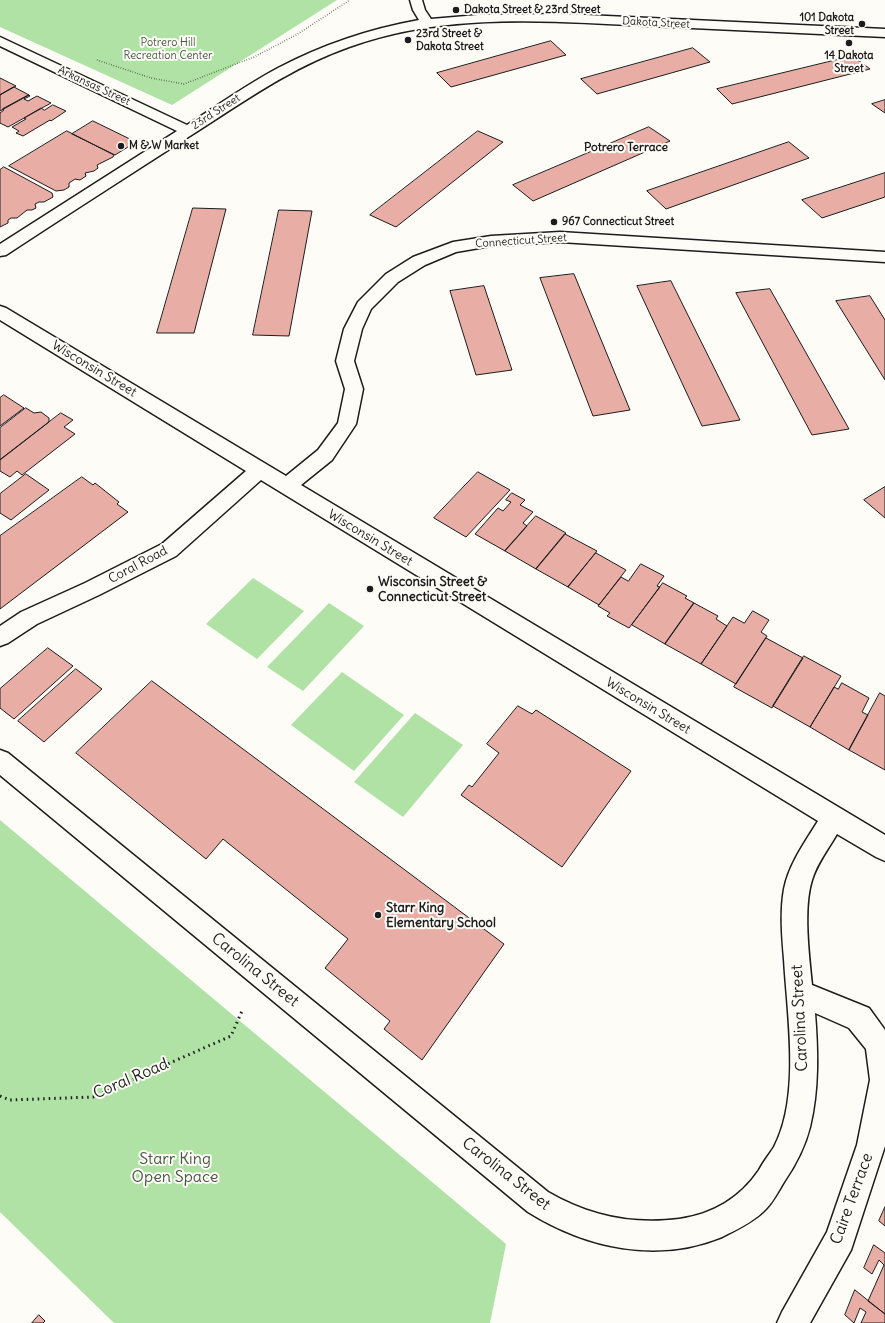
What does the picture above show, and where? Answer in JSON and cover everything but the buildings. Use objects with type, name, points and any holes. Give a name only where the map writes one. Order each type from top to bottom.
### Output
[{"type":"street","points":[[416,0],[419,10],[427,23]]},
{"type":"street","name":"Dakota Street","points":[[427,23],[478,19],[564,18],[885,33]]},
{"type":"street","name":"23rd Street","points":[[0,251],[260,84],[298,63],[338,46],[427,23]]},
{"type":"street","name":"Arkansas Street","points":[[0,41],[188,131]]},
{"type":"street","name":"Connecticut Street","points":[[286,487],[325,455],[347,424],[354,389],[345,361],[353,329],[364,306],[392,278],[419,260],[453,247],[491,241],[560,237],[885,256]]},
{"type":"street","name":"Wisconsin Street","points":[[0,312],[286,487],[885,849]]},
{"type":"street","name":"Coral Road","points":[[0,637],[29,618],[92,589],[169,550],[260,470]]},
{"type":"street","name":"Carolina Street","points":[[0,761],[538,1202],[550,1210],[588,1226],[613,1232],[641,1236],[670,1236],[699,1230],[727,1219],[753,1201],[774,1175],[791,1144],[800,1110],[804,1074],[804,1038],[796,938],[798,888],[804,870],[833,818]]},
{"type":"street","name":"Caire Terrace","points":[[793,1323],[840,1239],[871,1145],[884,1080],[879,1044],[859,1018],[800,993]]},
{"type":"path","points":[[96,60],[151,78],[184,84],[254,57],[296,35],[350,0]]},
{"type":"path","name":"Coral Road","points":[[0,1096],[10,1100],[93,1097],[231,1036],[242,1011]]},
{"type":"green space","name":"Potrero Hill Recreation Center","points":[[0,0],[337,0],[172,105],[0,27]]},
{"type":"green space","points":[[253,578],[304,611],[257,659],[206,624]]},
{"type":"green space","points":[[329,603],[364,626],[303,691],[267,667]]},
{"type":"green space","points":[[342,672],[404,715],[354,771],[291,725]]},
{"type":"green space","points":[[415,713],[463,745],[403,817],[354,782]]},
{"type":"green space","name":"Starr King Open Space","points":[[0,820],[506,1244],[490,1323],[114,1323],[0,1212]]},
{"type":"place","name":"Dakota Street & 23rd Street","points":[[456,10]]},
{"type":"place","name":"101 Dakota Street","points":[[862,24]]},
{"type":"place","name":"23rd Street & Dakota Street","points":[[408,40]]},
{"type":"place","name":"14 Dakota Street","points":[[849,43]]},
{"type":"place","name":"M & W Market","points":[[121,146]]},
{"type":"place","name":"967 Connecticut Street","points":[[554,222]]},
{"type":"place","name":"Wisconsin Street & Connecticut Street","points":[[370,589]]},
{"type":"place","name":"Starr King Elementary School","points":[[378,915]]},
{"type":"district","name":"Potrero Terrace","points":[[626,148]]}]
